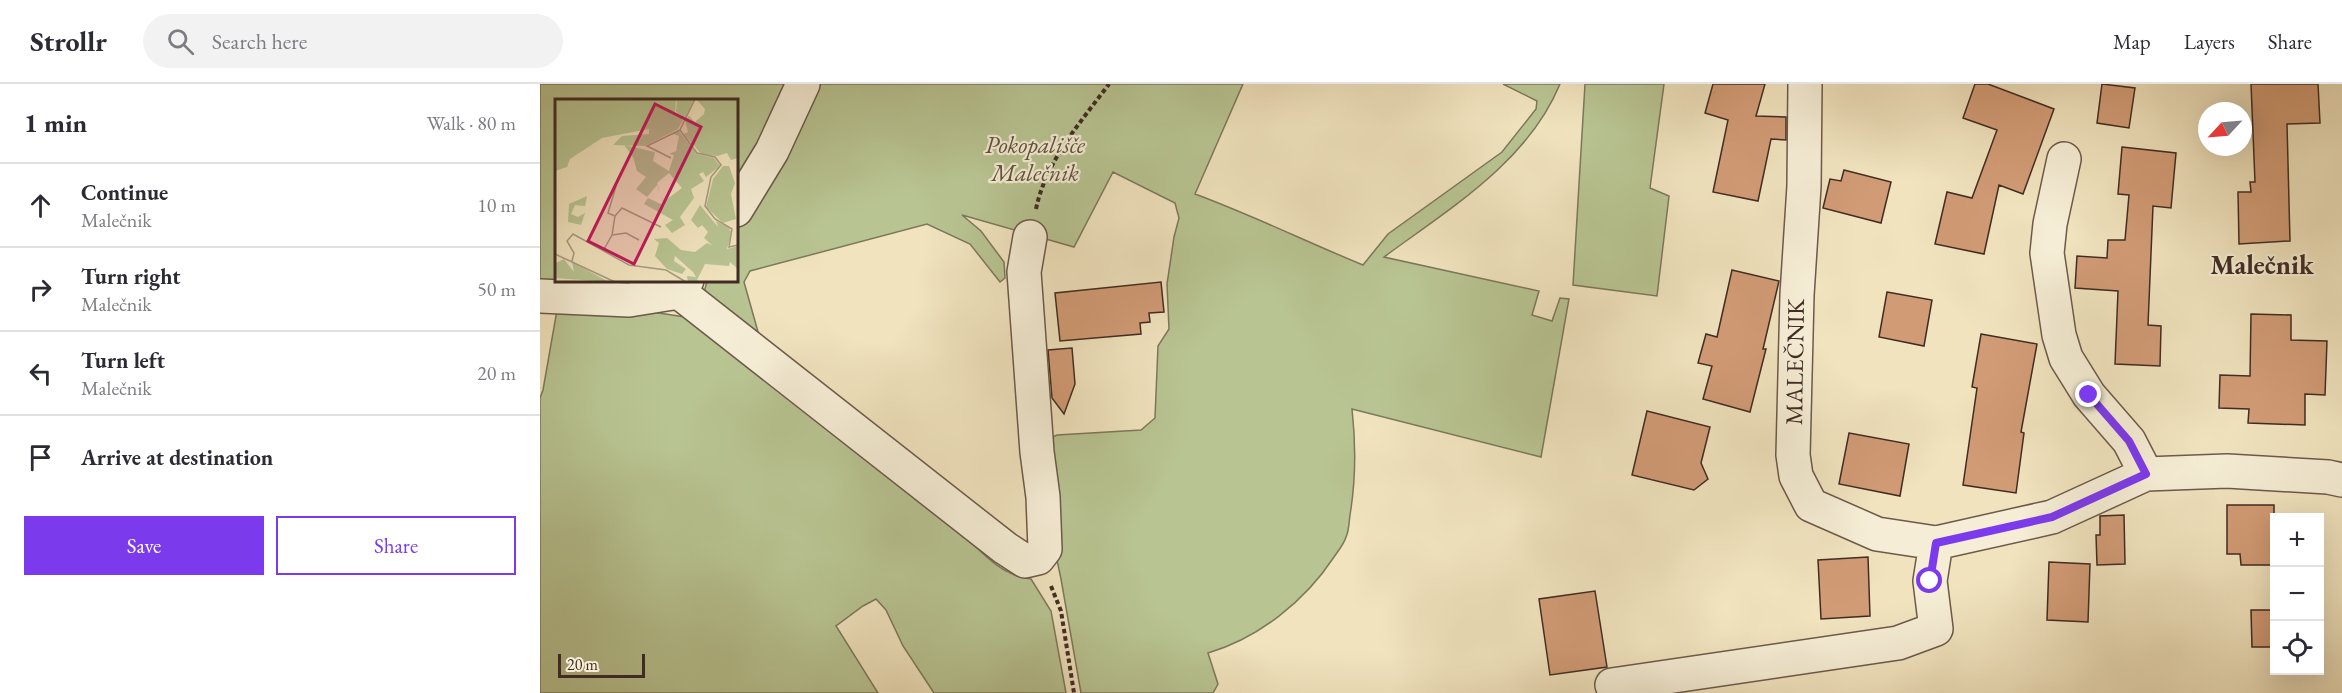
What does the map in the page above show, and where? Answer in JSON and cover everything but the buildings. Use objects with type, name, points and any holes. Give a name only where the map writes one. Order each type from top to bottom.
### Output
[{"type":"street","points":[[738,207],[772,151],[803,84]]},
{"type":"street","name":"MALEČNIK","points":[[1805,84],[1804,186],[1796,306],[1793,456],[1796,476],[1811,505],[1877,534],[1936,543],[2052,517],[2146,474],[2227,471],[2328,477],[2342,480]]},
{"type":"street","points":[[2064,159],[2051,215],[2047,253],[2059,335],[2066,358],[2072,368],[2089,395],[2129,441],[2146,474]]},
{"type":"street","points":[[540,296],[629,300],[683,286],[1005,548],[1025,561],[1038,558],[1044,549],[1043,497],[1037,452],[1024,272],[1030,237]]},
{"type":"street","points":[[1612,685],[1898,643],[1936,629],[1930,581],[1936,543]]},
{"type":"path","points":[[1030,237],[1038,195],[1058,153],[1108,84]]},
{"type":"path","points":[[1038,558],[1061,611],[1074,693]]},
{"type":"green space","points":[[540,84],[793,84],[738,190],[738,99],[555,99],[555,280],[540,287]]},
{"type":"green space","name":"Pokopališče Malečnik","points":[[812,84],[1243,84],[1195,194],[1363,265],[1388,234],[1502,152],[1536,109],[1537,101],[1503,84],[1560,84],[1546,112],[1507,160],[1460,202],[1384,257],[1539,291],[1532,315],[1552,321],[1560,298],[1569,299],[1541,457],[1352,409],[1354,475],[1348,529],[1344,542],[1322,573],[1295,603],[1263,628],[1208,653],[1218,684],[1213,693],[1081,693],[1052,537],[1048,439],[1057,435],[1141,430],[1155,418],[1158,346],[1169,329],[1167,284],[1179,218],[1175,203],[1113,172],[1074,247],[962,215],[981,231],[1004,262],[1005,278],[1000,282],[970,244],[927,224],[750,271],[744,282],[762,346],[704,293],[707,282],[738,282],[738,227],[790,137]]},
{"type":"green space","points":[[1585,84],[1664,84],[1650,188],[1669,196],[1657,296],[1573,285]]},
{"type":"green space","points":[[626,308],[685,317],[959,530],[1000,568],[1031,579],[1051,611],[1066,693],[934,693],[903,646],[886,610],[876,599],[836,626],[878,693],[540,693],[540,398],[557,310]]},
{"type":"district","name":"Malečnik","points":[[2262,265]]},
{"type":"route","points":[[1930,581],[1936,543],[2052,517],[2118,489],[2146,474],[2129,441],[2089,395]]}]
